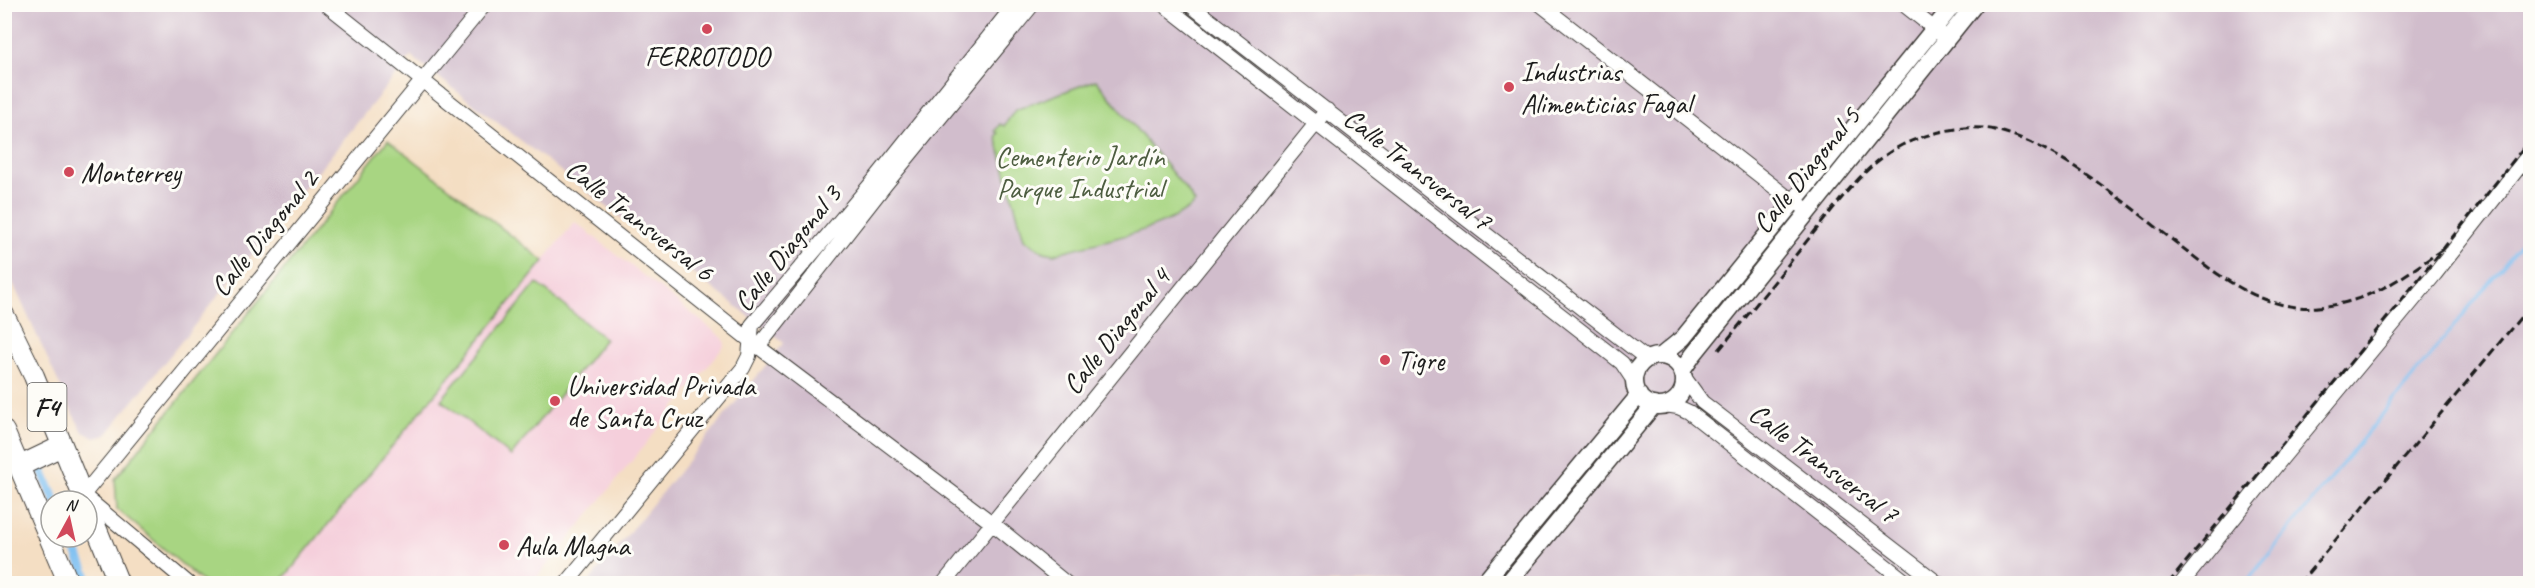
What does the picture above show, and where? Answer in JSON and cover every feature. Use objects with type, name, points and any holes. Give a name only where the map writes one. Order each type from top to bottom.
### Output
[{"type":"highway","name":"F4","points":[[4,315],[34,376],[40,456],[69,584]]},
{"type":"highway","name":"F4","points":[[4,431],[40,456],[74,489]]},
{"type":"highway","name":"F4","points":[[99,535],[119,584]]},
{"type":"main road","name":"Calle Diagonal 5","points":[[1941,34],[1954,4]]},
{"type":"main road","name":"Calle Diagonal 5","points":[[1654,358],[1683,338],[1801,206],[1941,34],[1975,4]]},
{"type":"main road","name":"Calle Diagonal 5","points":[[1683,374],[1693,355],[1801,206]]},
{"type":"main road","points":[[1483,584],[1636,388],[1638,368],[1654,358],[1674,361],[1683,374],[1684,385],[1678,397],[1660,405],[1507,584]]},
{"type":"main road","points":[[1636,388],[1660,405]]},
{"type":"street","name":"Calle Transversal 6","points":[[326,4],[422,83],[755,345],[992,523],[1067,584]]},
{"type":"street","name":"Calle Diagonal 2","points":[[94,489],[485,4]]},
{"type":"street","name":"Calle Diagonal 3","points":[[566,584],[742,368],[755,345],[753,325],[1015,4]]},
{"type":"street","points":[[755,345],[1033,4]]},
{"type":"street","name":"Calle Transversal 7","points":[[1163,4],[1622,363],[1636,388]]},
{"type":"street","name":"Calle Transversal 7","points":[[1189,4],[1328,110],[1542,279],[1654,358]]},
{"type":"street","points":[[1540,4],[1801,206]]},
{"type":"street","points":[[1903,4],[1941,34]]},
{"type":"street","name":"Calle Diagonal 4","points":[[943,584],[1328,110]]},
{"type":"street","points":[[2181,584],[2530,153]]},
{"type":"street","points":[[1532,291],[1542,279]]},
{"type":"street","name":"Calle Transversal 7","points":[[1683,374],[1702,402],[1939,584]]},
{"type":"street","name":"Calle Transversal 7","points":[[1660,405],[1678,407],[1689,412],[1907,582]]},
{"type":"street","points":[[1773,477],[1784,463]]},
{"type":"street","points":[[99,511],[189,584]]},
{"type":"street","points":[[1907,582],[1917,566]]},
{"type":"shaded area","points":[[4,5],[2530,5],[2530,583],[588,583],[784,343],[411,56],[106,435],[95,438],[83,432],[74,416],[5,266]]},
{"type":"shaded area","name":"Universidad Privada de Santa Cruz","points":[[575,222],[723,338],[725,345],[569,539],[532,583],[280,584]]},
{"type":"green space","name":"Cementerio Jardín Parque Industrial","points":[[1096,80],[1195,203],[1167,221],[1149,228],[1054,254],[1044,252],[1024,239],[996,136],[998,133],[995,131],[1000,124],[1004,126],[1015,110]]},
{"type":"green space","points":[[388,140],[544,261],[280,583],[204,583],[117,509],[115,479]]},
{"type":"green space","points":[[537,283],[605,339],[511,456],[441,400]]},
{"type":"waterway","points":[[2245,584],[2530,232]]},
{"type":"waterway","points":[[39,464],[50,489]]},
{"type":"waterway","points":[[75,549],[90,584]]},
{"type":"railway","points":[[1719,350],[1863,174],[1888,153],[1902,145],[1947,130],[1972,128],[1995,130],[2046,150],[2096,181],[2217,274],[2249,292],[2282,305],[2318,307],[2355,300],[2387,286],[2447,246]]},
{"type":"railway","points":[[2168,584],[2396,307],[2530,139]]},
{"type":"railway","points":[[2299,584],[2530,306]]},
{"type":"place","name":"FERROTODO","points":[[707,29]]},
{"type":"place","name":"Industrias Alimenticias Fagal","points":[[1509,87]]},
{"type":"place","name":"Monterrey","points":[[69,172]]},
{"type":"place","name":"Tigre","points":[[1385,360]]},
{"type":"place","name":"Universidad Privada de Santa Cruz","points":[[555,401]]},
{"type":"place","name":"Aula Magna","points":[[504,545]]}]
